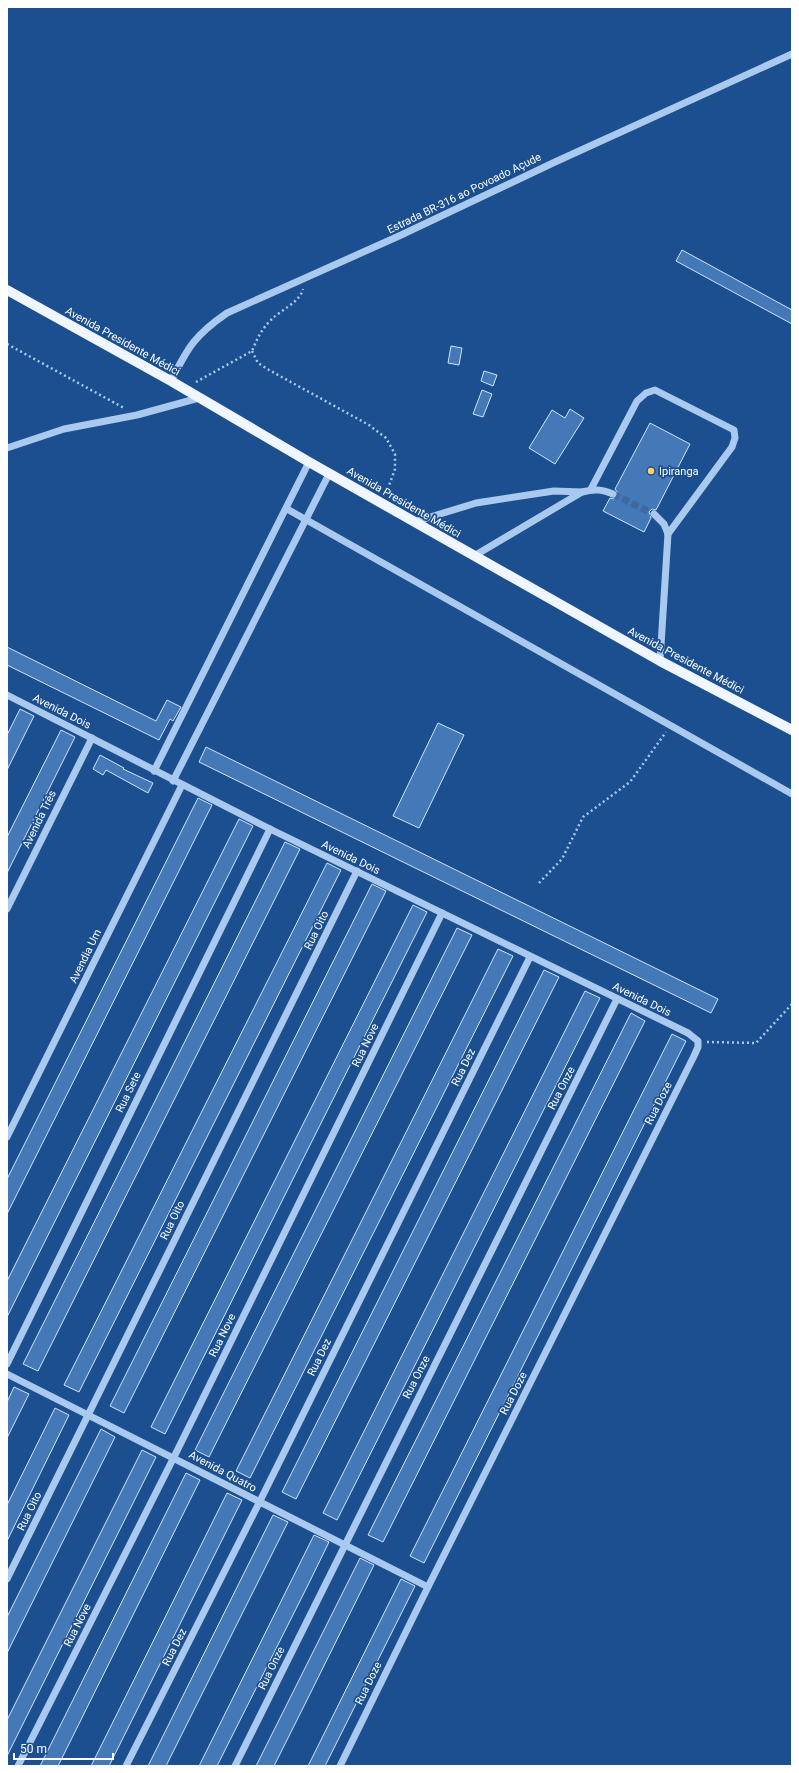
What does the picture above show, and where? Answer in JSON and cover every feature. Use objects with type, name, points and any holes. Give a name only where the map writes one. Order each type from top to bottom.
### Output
[{"type":"main road","name":"Avenida Presidente Médici","points":[[7,290],[171,381],[329,474],[660,661],[792,730]]},
{"type":"street","name":"Estrada BR-316 ao Povoado Açude","points":[[171,381],[185,352],[194,340],[210,325],[227,313],[399,236],[555,162],[792,54]]},
{"type":"street","points":[[591,489],[637,401],[646,393],[655,390],[734,430],[735,438],[732,447],[668,534]]},
{"type":"street","points":[[7,448],[64,429],[137,415],[200,398]]},
{"type":"street","points":[[154,771],[287,509],[309,462]]},
{"type":"street","points":[[173,781],[329,474]]},
{"type":"street","points":[[474,556],[582,492],[591,489],[602,489],[612,494]]},
{"type":"street","points":[[414,522],[476,503],[554,491],[582,492]]},
{"type":"street","points":[[287,509],[792,794]]},
{"type":"street","points":[[654,514],[664,524],[668,534],[660,661]]},
{"type":"street","name":"Avenida Dois","points":[[7,696],[92,738],[173,781],[688,1033],[698,1041]]},
{"type":"street","name":"Avenida Três","points":[[7,909],[92,738]]},
{"type":"street","name":"Avendia Um","points":[[7,1138],[182,785]]},
{"type":"street","name":"Rua Sete","points":[[7,1364],[270,829]]},
{"type":"street","name":"Rua Oito","points":[[7,1579],[357,871]]},
{"type":"street","name":"Rua Nove","points":[[18,1766],[174,1457],[442,913]]},
{"type":"street","name":"Rua Dez","points":[[126,1766],[259,1503],[530,957]]},
{"type":"street","name":"Rua Onze","points":[[235,1766],[344,1544],[617,999]]},
{"type":"street","name":"Rua Doze","points":[[340,1766],[428,1587],[691,1063],[698,1047],[698,1041]]},
{"type":"street","name":"Avenida Quatro","points":[[7,1374],[174,1457],[259,1503],[428,1587]]},
{"type":"path","points":[[184,389],[252,351],[257,336],[271,320],[296,300],[302,292],[306,278]]},
{"type":"path","points":[[7,344],[137,415]]},
{"type":"path","points":[[252,351],[258,363],[369,425],[386,438],[395,454],[395,469],[383,504]]},
{"type":"path","points":[[539,883],[562,859],[583,817],[630,782],[671,725]]},
{"type":"path","points":[[698,1041],[756,1043],[792,1004]]},
{"type":"building","points":[[682,250],[792,310],[792,324],[676,261]]},
{"type":"building","points":[[451,346],[462,348],[459,365],[448,363]]},
{"type":"building","points":[[484,371],[497,375],[493,386],[481,381]]},
{"type":"building","points":[[482,390],[492,394],[483,417],[473,414]]},
{"type":"building","points":[[570,409],[584,418],[555,464],[529,448],[552,410],[565,418]]},
{"type":"building","name":"Ipiranga","points":[[650,423],[690,444],[656,510],[652,509],[649,512],[651,518],[644,532],[603,511],[610,498],[614,499],[617,496],[618,493],[615,489]]},
{"type":"building","points":[[7,647],[156,721],[167,700],[181,707],[173,721],[170,719],[159,740],[7,665]]},
{"type":"building","points":[[20,709],[34,716],[7,770],[7,735]]},
{"type":"building","points":[[438,723],[464,735],[419,828],[393,816]]},
{"type":"building","points":[[61,730],[75,737],[7,873],[7,837]]},
{"type":"building","points":[[206,747],[718,999],[711,1013],[199,762]]},
{"type":"building","points":[[100,755],[124,768],[123,769],[153,783],[148,793],[106,770],[103,775],[93,769]]},
{"type":"building","points":[[198,798],[212,805],[7,1214],[7,1179]]},
{"type":"building","points":[[239,819],[253,826],[7,1317],[7,1281]]},
{"type":"building","points":[[285,842],[300,849],[38,1371],[23,1364]]},
{"type":"building","points":[[327,863],[341,870],[79,1392],[64,1385]]},
{"type":"building","points":[[372,884],[386,891],[124,1413],[110,1406]]},
{"type":"building","points":[[413,905],[427,912],[165,1434],[151,1427]]},
{"type":"building","points":[[457,928],[472,935],[209,1457],[195,1450]]},
{"type":"building","points":[[498,949],[513,956],[250,1478],[236,1471]]},
{"type":"building","points":[[544,970],[559,977],[296,1499],[282,1492]]},
{"type":"building","points":[[585,991],[600,998],[337,1520],[323,1513]]},
{"type":"building","points":[[631,1013],[645,1021],[383,1542],[368,1535]]},
{"type":"building","points":[[672,1034],[686,1041],[424,1563],[410,1556]]},
{"type":"building","points":[[14,1387],[29,1394],[7,1438],[7,1402]]},
{"type":"building","points":[[55,1408],[69,1415],[7,1541],[7,1505]]},
{"type":"building","points":[[101,1429],[115,1437],[7,1653],[7,1617]]},
{"type":"building","points":[[142,1450],[156,1457],[7,1756],[7,1720]]},
{"type":"building","points":[[186,1473],[200,1480],[67,1748],[58,1766],[40,1766]]},
{"type":"building","points":[[227,1493],[242,1500],[109,1766],[91,1766]]},
{"type":"building","points":[[273,1515],[288,1522],[166,1766],[148,1766]]},
{"type":"building","points":[[314,1535],[329,1542],[308,1585],[217,1766],[199,1766]]},
{"type":"building","points":[[360,1558],[374,1565],[274,1766],[256,1766]]},
{"type":"building","points":[[401,1579],[415,1586],[325,1766],[308,1766]]},
{"type":"tunnel","points":[[613,494],[654,514]]},
{"type":"place","name":"Ipiranga","points":[[651,471]]}]
